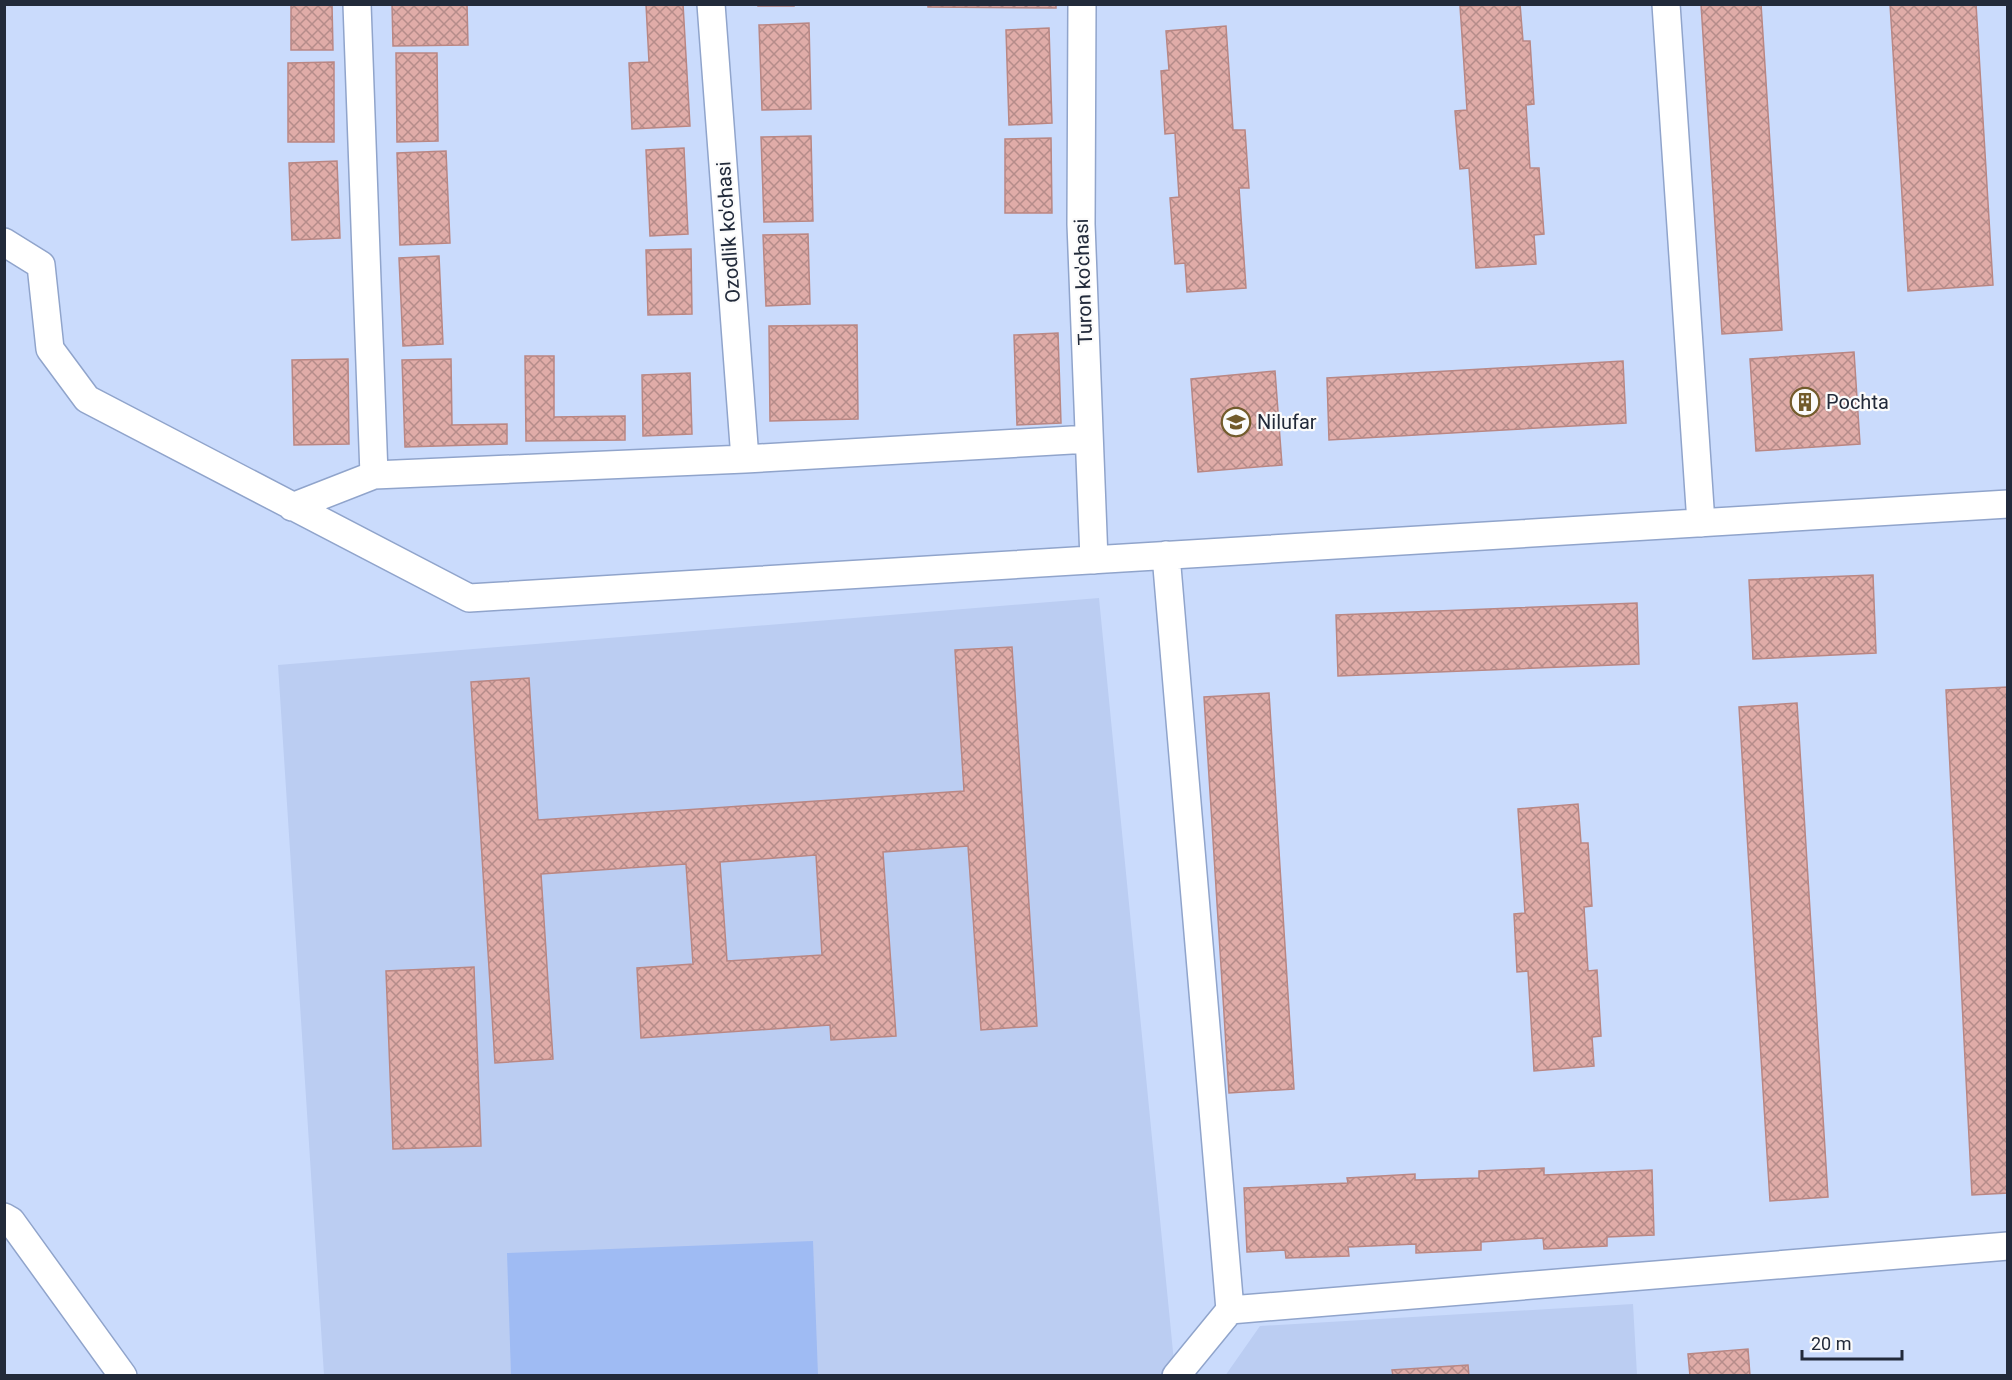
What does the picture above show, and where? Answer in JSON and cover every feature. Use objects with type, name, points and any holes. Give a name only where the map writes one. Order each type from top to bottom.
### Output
[{"type":"street","points":[[357,4],[374,475]]},
{"type":"street","name":"Ozodlik ko'chasi","points":[[711,4],[745,459]]},
{"type":"street","name":"Turon ko'chasi","points":[[1082,4],[1081,224],[1094,560]]},
{"type":"street","points":[[1666,4],[1701,523]]},
{"type":"street","points":[[4,242],[41,265],[51,349],[87,399],[469,598],[2007,504]]},
{"type":"street","points":[[292,507],[374,475],[745,459],[1089,439]]},
{"type":"street","points":[[1166,555],[1230,1310],[1176,1376]]},
{"type":"street","points":[[4,1217],[11,1221],[123,1376]]},
{"type":"street","points":[[1230,1310],[2007,1246]]},
{"type":"shaded area","points":[[1099,598],[1174,1362],[1162,1376],[324,1375],[278,665]]},
{"type":"shaded area","points":[[813,1241],[818,1375],[511,1375],[507,1253]]},
{"type":"shaded area","points":[[1633,1304],[1637,1375],[1225,1376],[1260,1326]]},
{"type":"building","points":[[291,4],[332,4],[333,50],[291,50]]},
{"type":"building","points":[[392,4],[467,4],[468,45],[393,46]]},
{"type":"building","points":[[646,4],[683,4],[690,126],[632,129],[629,63],[649,62]]},
{"type":"building","points":[[758,4],[794,4],[794,6],[758,6]]},
{"type":"building","points":[[928,4],[1056,4],[1056,8],[928,7]]},
{"type":"building","points":[[1520,4],[1523,41],[1530,41],[1534,104],[1526,105],[1530,168],[1539,168],[1544,234],[1534,235],[1536,264],[1476,268],[1469,168],[1460,169],[1455,111],[1467,110],[1460,6]]},
{"type":"building","points":[[1701,4],[1761,4],[1782,330],[1722,334]]},
{"type":"building","points":[[1890,4],[1976,4],[1993,285],[1908,291]]},
{"type":"building","points":[[809,23],[811,109],[762,110],[759,25]]},
{"type":"building","points":[[1226,26],[1233,130],[1245,130],[1249,188],[1239,188],[1246,288],[1187,292],[1185,263],[1175,264],[1170,198],[1179,197],[1175,133],[1165,134],[1161,71],[1169,70],[1166,31]]},
{"type":"building","points":[[1049,28],[1052,123],[1009,125],[1006,30]]},
{"type":"building","points":[[396,53],[437,53],[438,141],[397,142]]},
{"type":"building","points":[[334,62],[334,142],[288,142],[288,63]]},
{"type":"building","points":[[811,136],[813,221],[764,222],[761,137]]},
{"type":"building","points":[[1051,138],[1052,213],[1005,213],[1005,139]]},
{"type":"building","points":[[684,148],[688,234],[650,236],[646,150]]},
{"type":"building","points":[[446,151],[450,243],[400,245],[397,153]]},
{"type":"building","points":[[337,161],[340,238],[292,240],[289,163]]},
{"type":"building","points":[[808,234],[810,304],[766,306],[763,235]]},
{"type":"building","points":[[691,249],[692,314],[648,315],[646,250]]},
{"type":"building","points":[[439,256],[443,344],[403,346],[399,258]]},
{"type":"building","points":[[857,325],[858,419],[770,421],[769,326]]},
{"type":"building","points":[[1058,333],[1061,423],[1017,425],[1014,335]]},
{"type":"building","name":"Pochta","points":[[1854,352],[1860,444],[1756,451],[1750,359]]},
{"type":"building","points":[[525,356],[554,356],[554,417],[625,416],[625,440],[526,441]]},
{"type":"building","points":[[348,359],[349,444],[294,445],[292,360]]},
{"type":"building","points":[[451,359],[452,425],[507,424],[507,444],[405,447],[402,360]]},
{"type":"building","points":[[1623,361],[1626,423],[1329,440],[1327,378]]},
{"type":"building","name":"Nilufar","points":[[1275,371],[1282,465],[1198,472],[1191,379]]},
{"type":"building","points":[[690,373],[692,434],[643,436],[642,375]]},
{"type":"building","points":[[1873,575],[1876,653],[1753,659],[1749,580]]},
{"type":"building","points":[[1637,603],[1639,664],[1338,676],[1336,615]]},
{"type":"building","points":[[1012,647],[1037,1026],[981,1030],[968,846],[883,852],[896,1036],[831,1040],[830,1025],[641,1038],[637,968],[693,964],[686,864],[541,874],[553,1059],[495,1063],[471,682],[529,678],[538,820],[964,791],[955,650]],"holes":[[[816,855],[822,955],[727,961],[720,862]]]},
{"type":"building","points":[[2008,687],[2008,1193],[1972,1195],[1946,690]]},
{"type":"building","points":[[1269,693],[1294,1089],[1229,1093],[1204,697]]},
{"type":"building","points":[[1797,703],[1828,1197],[1770,1201],[1739,707]]},
{"type":"building","points":[[1578,804],[1581,843],[1588,843],[1592,906],[1584,907],[1588,971],[1597,970],[1601,1036],[1592,1037],[1594,1066],[1534,1071],[1528,971],[1517,972],[1514,914],[1525,913],[1518,809]]},
{"type":"building","points":[[474,967],[481,1146],[393,1149],[386,971]]},
{"type":"building","points":[[1544,1168],[1544,1175],[1652,1170],[1654,1235],[1607,1237],[1607,1246],[1544,1249],[1543,1238],[1481,1242],[1481,1250],[1416,1253],[1416,1244],[1348,1247],[1349,1256],[1286,1258],[1285,1250],[1247,1252],[1244,1188],[1348,1183],[1347,1178],[1415,1174],[1415,1180],[1479,1178],[1479,1171]]},
{"type":"building","points":[[1748,1349],[1750,1376],[1690,1376],[1688,1354]]},
{"type":"building","points":[[1468,1365],[1469,1376],[1393,1376],[1392,1370]]},
{"type":"place","name":"Pochta","points":[[1805,402]]},
{"type":"place","name":"Nilufar","points":[[1236,422]]}]
